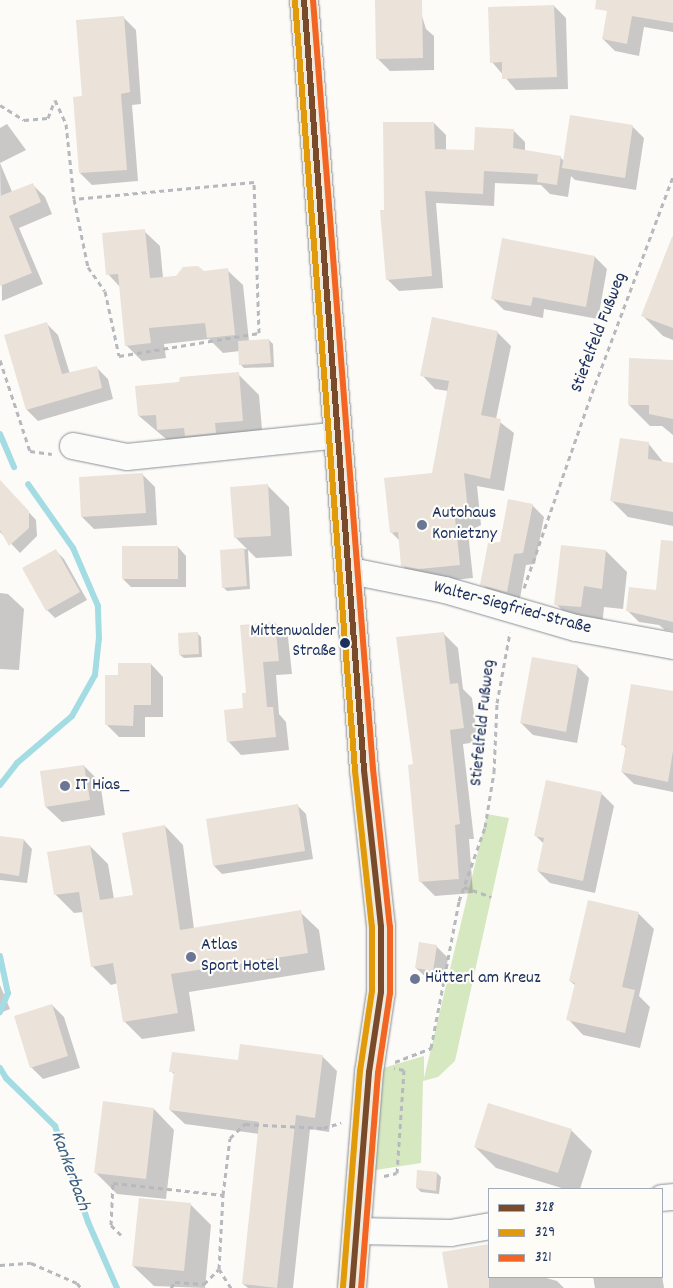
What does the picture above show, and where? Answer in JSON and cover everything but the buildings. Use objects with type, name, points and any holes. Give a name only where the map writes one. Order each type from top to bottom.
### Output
[{"type":"main road","points":[[304,0],[340,435],[364,770],[381,927],[381,992],[377,1069],[365,1116],[358,1231],[352,1288]]},
{"type":"street","points":[[64,450],[127,456],[340,435]]},
{"type":"street","name":"Walter-Siegfried-Straße","points":[[350,571],[445,590],[513,612],[653,645],[673,646]]},
{"type":"street","points":[[358,1231],[451,1233],[488,1226]]},
{"type":"path","points":[[0,105],[24,120],[48,118],[55,100],[66,124],[74,199],[88,267],[106,291],[119,356],[259,333],[254,182],[74,199]]},
{"type":"path","name":"Stiefelfeld Fußweg","points":[[377,1069],[431,1048],[464,888],[485,827],[494,772],[497,703],[513,612],[535,563],[592,393],[673,176]]},
{"type":"path","points":[[0,360],[30,452],[64,450]]},
{"type":"path","points":[[464,888],[491,897]]},
{"type":"path","points":[[377,1069],[404,1070],[397,1172],[379,1178]]},
{"type":"path","points":[[231,1288],[219,1269],[223,1195],[230,1138],[245,1124],[324,1128],[365,1116]]},
{"type":"path","points":[[121,1236],[111,1225],[113,1183],[223,1195]]},
{"type":"path","points":[[0,1265],[31,1263],[77,1282],[81,1288]]},
{"type":"path","points":[[171,1288],[175,1282],[204,1284],[219,1269]]},
{"type":"green space","points":[[487,814],[509,818],[455,1061],[438,1077],[423,1081],[421,1163],[363,1172],[373,1071],[424,1056],[424,1078]]},
{"type":"waterway","name":"Kankerbach","points":[[0,434],[14,467]]},
{"type":"waterway","name":"Kankerbach","points":[[0,785],[17,763],[72,716],[95,675],[99,639],[98,606],[73,548],[28,484]]},
{"type":"waterway","name":"Kankerbach","points":[[0,956],[8,993],[0,1012]]},
{"type":"waterway","name":"Kankerbach","points":[[0,1068],[6,1078],[55,1126],[88,1222],[117,1288]]},
{"type":"transit line","name":"328","points":[[304,0],[364,770],[381,927],[381,992],[369,1072],[352,1288]]},
{"type":"transit line","name":"321","points":[[313,0],[373,769],[390,927],[390,993],[378,1073],[361,1288]]},
{"type":"transit line","name":"329","points":[[295,1],[355,771],[372,927],[372,991],[360,1071],[343,1287]]},
{"type":"place","name":"Autohaus Konietzny","points":[[422,525]]},
{"type":"place","name":"Mittenwalder Straße","points":[[345,643]]},
{"type":"place","name":"IT Hias_","points":[[65,786]]},
{"type":"place","name":"Atlas Sport Hotel","points":[[191,957]]},
{"type":"place","name":"Hütterl am Kreuz","points":[[415,979]]}]
